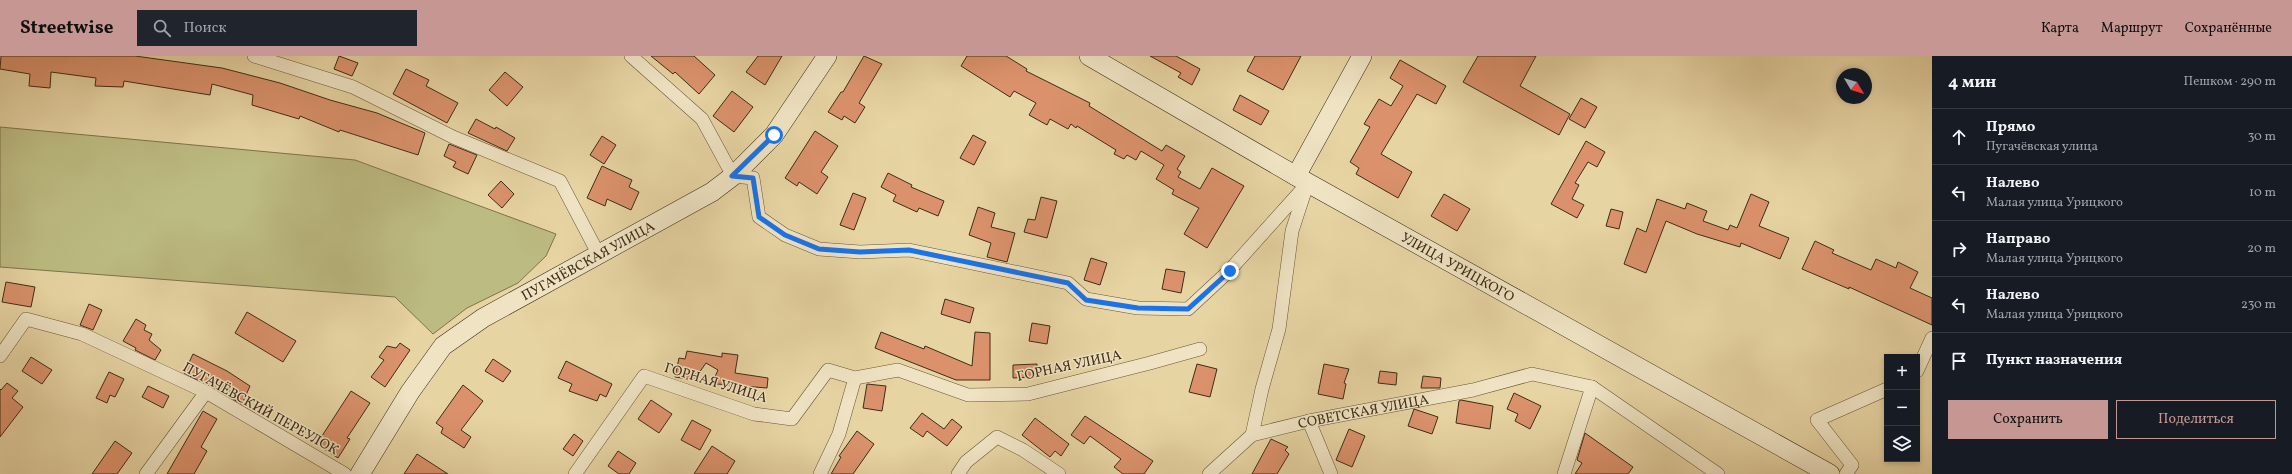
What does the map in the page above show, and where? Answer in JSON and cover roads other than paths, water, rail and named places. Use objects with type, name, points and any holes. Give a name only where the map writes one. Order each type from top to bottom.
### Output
[{"type":"main road","name":"ПУГАЧЁВСКАЯ УЛИЦА","points":[[360,474],[410,392],[442,346],[483,318],[600,255],[712,192],[732,176],[774,135],[827,56]]},
{"type":"main road","name":"УЛИЦА УРИЦКОГО","points":[[1090,56],[1302,179],[1830,474]]},
{"type":"main road","points":[[1302,179],[1362,56]]},
{"type":"street","points":[[254,56],[353,87],[452,137],[560,181],[600,255]]},
{"type":"street","points":[[631,56],[702,119],[732,176],[753,178],[759,217],[785,235],[819,249],[860,252],[909,250],[1068,283],[1086,300],[1138,308],[1188,309],[1230,271],[1302,179]]},
{"type":"street","points":[[1252,435],[1262,389],[1279,329],[1292,231],[1302,179]]},
{"type":"street","name":"ПУГАЧЁВСКИЙ ПЕРЕУЛОК","points":[[0,356],[26,319],[82,334],[206,392],[345,474]]},
{"type":"street","points":[[1920,364],[1932,338]]},
{"type":"street","name":"ГОРНАЯ УЛИЦА","points":[[574,474],[644,376],[754,414],[792,419],[828,370],[855,378],[898,370],[968,395],[1028,394],[1150,364],[1200,348]]},
{"type":"street","name":"СОВЕТСКАЯ УЛИЦА","points":[[1209,474],[1252,435],[1309,420],[1473,390],[1532,374],[1592,387]]},
{"type":"street","points":[[820,474],[839,434],[855,378]]},
{"type":"street","points":[[1564,474],[1592,387],[1718,474]]},
{"type":"street","points":[[1846,474],[1852,465],[1817,420],[1885,390]]},
{"type":"street","points":[[146,474],[206,392]]},
{"type":"street","points":[[1309,420],[1331,474]]},
{"type":"street","points":[[958,474],[966,462],[997,437],[1023,450],[1059,474]]}]
